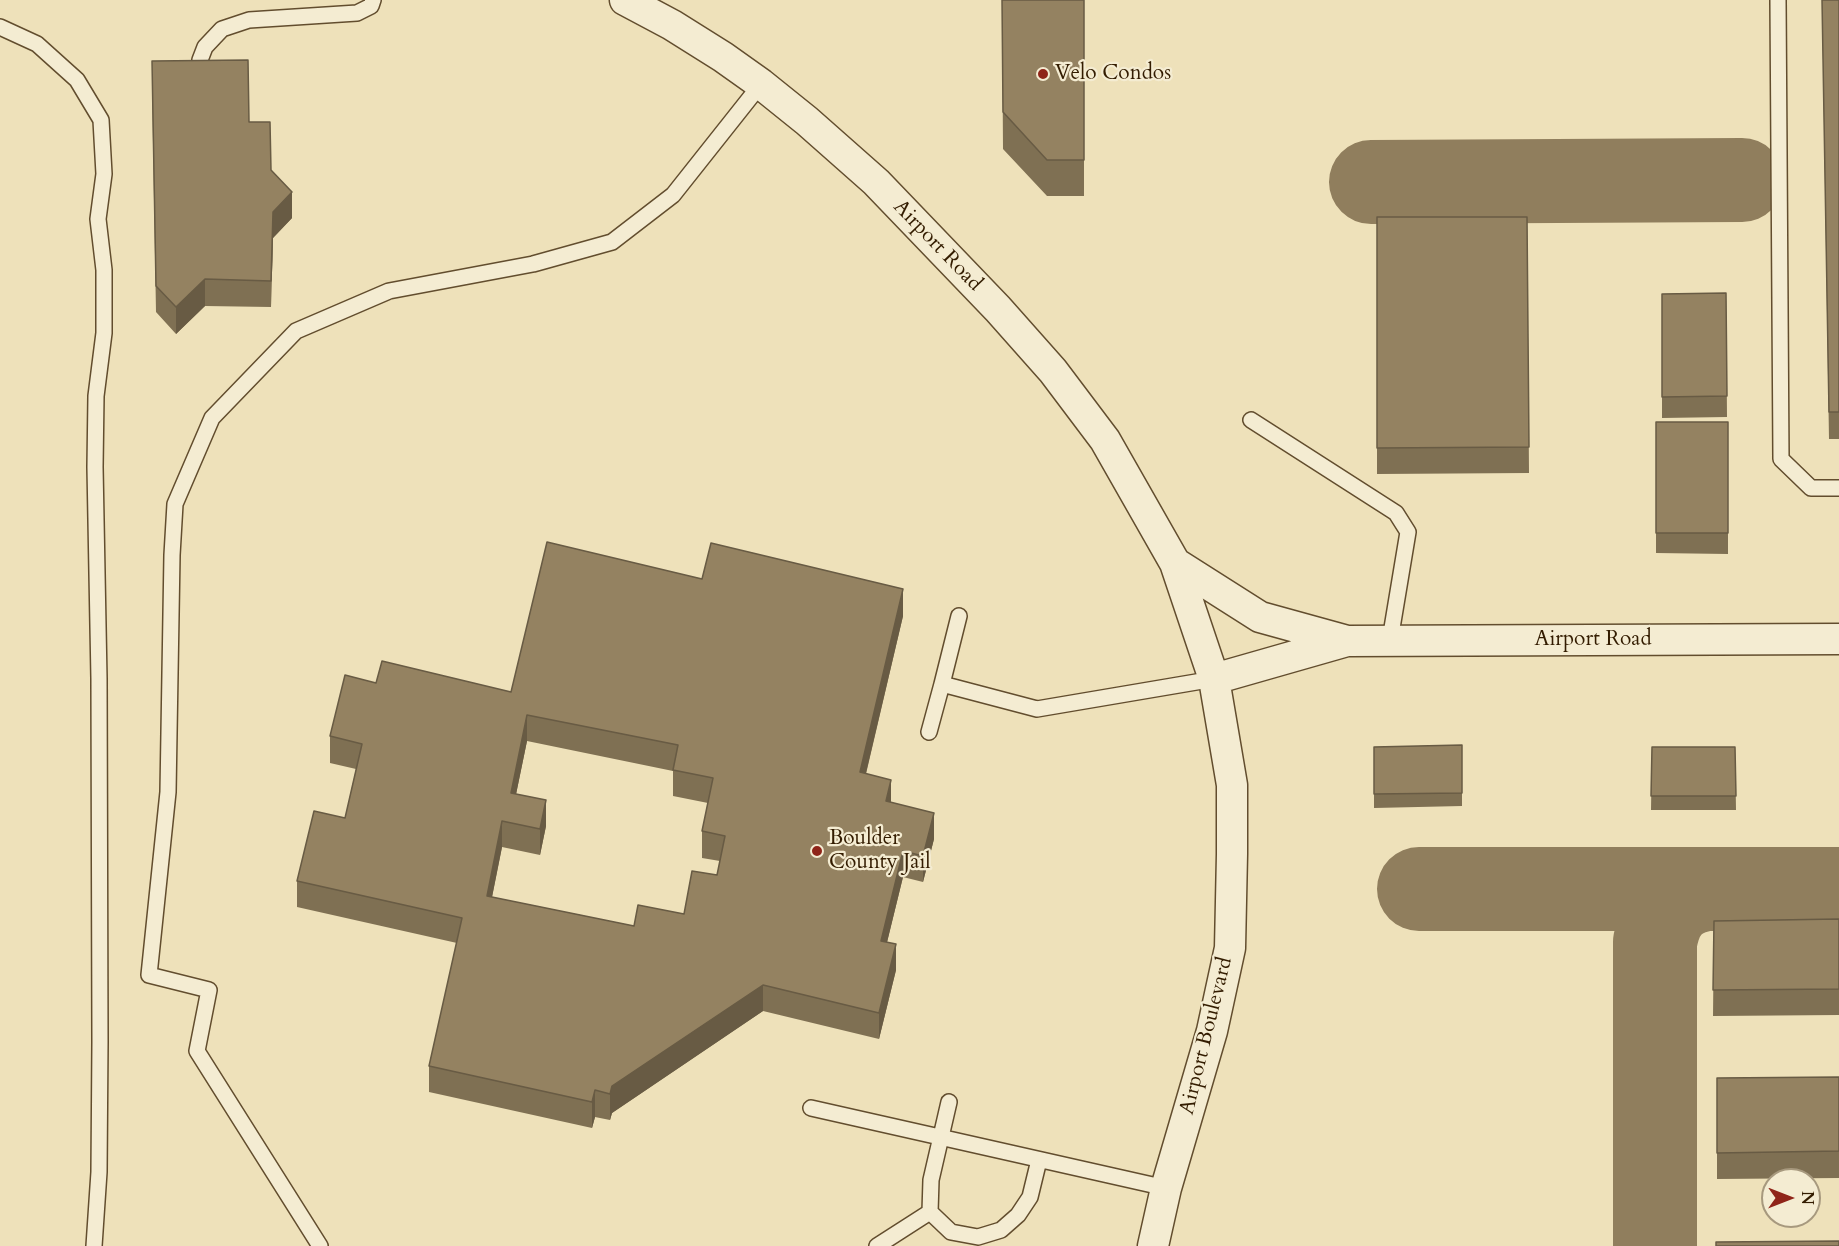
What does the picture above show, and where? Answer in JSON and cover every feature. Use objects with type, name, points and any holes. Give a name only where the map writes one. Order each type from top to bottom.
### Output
[{"type":"street","name":"Airport Road","points":[[625,0],[706,46],[799,114],[876,182],[998,309],[1053,371],[1105,440],[1175,564],[1214,679],[1347,641],[1839,639]]},
{"type":"street","name":"Airport Road","points":[[1175,564],[1260,617],[1347,641]]},
{"type":"street","name":"Airport Boulevard","points":[[1152,1246],[1166,1188],[1212,1031],[1230,948],[1233,854],[1232,785],[1214,679]]},
{"type":"lane","points":[[200,60],[205,47],[222,29],[249,20],[357,13],[371,6],[374,0]]},
{"type":"lane","points":[[1778,0],[1781,459],[1811,488],[1839,488]]},
{"type":"lane","points":[[0,27],[37,44],[77,80],[101,120],[104,174],[98,219],[104,270],[104,333],[96,396],[95,467],[99,690],[100,1054],[99,1172],[94,1246]]},
{"type":"lane","points":[[320,1246],[197,1052],[209,990],[149,975],[168,792],[175,504],[212,418],[296,331],[389,291],[533,264],[612,242],[673,195],[761,84]]},
{"type":"lane","points":[[1251,420],[1395,513],[1408,532],[1390,640]]},
{"type":"lane","points":[[929,732],[958,616]]},
{"type":"lane","points":[[942,684],[1037,709],[1214,679]]},
{"type":"lane","points":[[949,1102],[931,1180],[930,1212],[951,1232],[978,1237],[1001,1230],[1018,1215],[1030,1197],[1039,1160]]},
{"type":"lane","points":[[811,1108],[1166,1188]]},
{"type":"lane","points":[[877,1246],[930,1212]]},
{"type":"building","name":"Velo Condos","points":[[1002,0],[1084,0],[1084,160],[1047,160],[1003,112]]},
{"type":"building","points":[[1822,0],[1839,0],[1839,412],[1829,412]]},
{"type":"building","points":[[248,60],[249,122],[270,122],[271,170],[292,192],[273,212],[271,281],[205,279],[176,307],[156,286],[152,61]]},
{"type":"building","points":[[1377,217],[1527,217],[1529,447],[1377,448]]},
{"type":"building","points":[[1726,293],[1727,396],[1662,397],[1662,294]]},
{"type":"building","points":[[1656,422],[1728,422],[1728,533],[1656,533]]},
{"type":"building","name":"Boulder County Jail","points":[[547,542],[702,579],[711,543],[903,589],[860,772],[891,780],[886,801],[934,813],[923,856],[903,851],[881,941],[896,944],[879,1013],[763,985],[612,1086],[610,1094],[595,1090],[592,1102],[429,1066],[462,918],[297,881],[314,811],[345,818],[362,744],[330,736],[345,675],[376,683],[382,661],[511,692]],"holes":[[[527,715],[678,745],[673,770],[713,778],[702,831],[725,836],[717,875],[692,871],[684,914],[638,905],[634,926],[487,896],[502,821],[540,829],[546,800],[511,793]]]},
{"type":"building","points":[[1462,745],[1462,793],[1374,794],[1374,747]]},
{"type":"building","points":[[1652,747],[1735,747],[1736,796],[1651,796]]},
{"type":"building","points":[[1839,919],[1839,989],[1713,990],[1714,921]]},
{"type":"building","points":[[1839,1077],[1839,1151],[1717,1153],[1717,1078]]},
{"type":"building","points":[[1839,1241],[1839,1246],[1716,1246],[1716,1242]]},
{"type":"taxiway","points":[[1371,182],[1742,180]]},
{"type":"taxiway","points":[[1419,889],[1839,889]]},
{"type":"taxiway","points":[[1655,1246],[1655,942],[1661,922],[1670,906],[1685,896],[1705,889]]},
{"type":"place","name":"Velo Condos","points":[[1043,74]]},
{"type":"place","name":"Boulder County Jail","points":[[817,851]]}]
